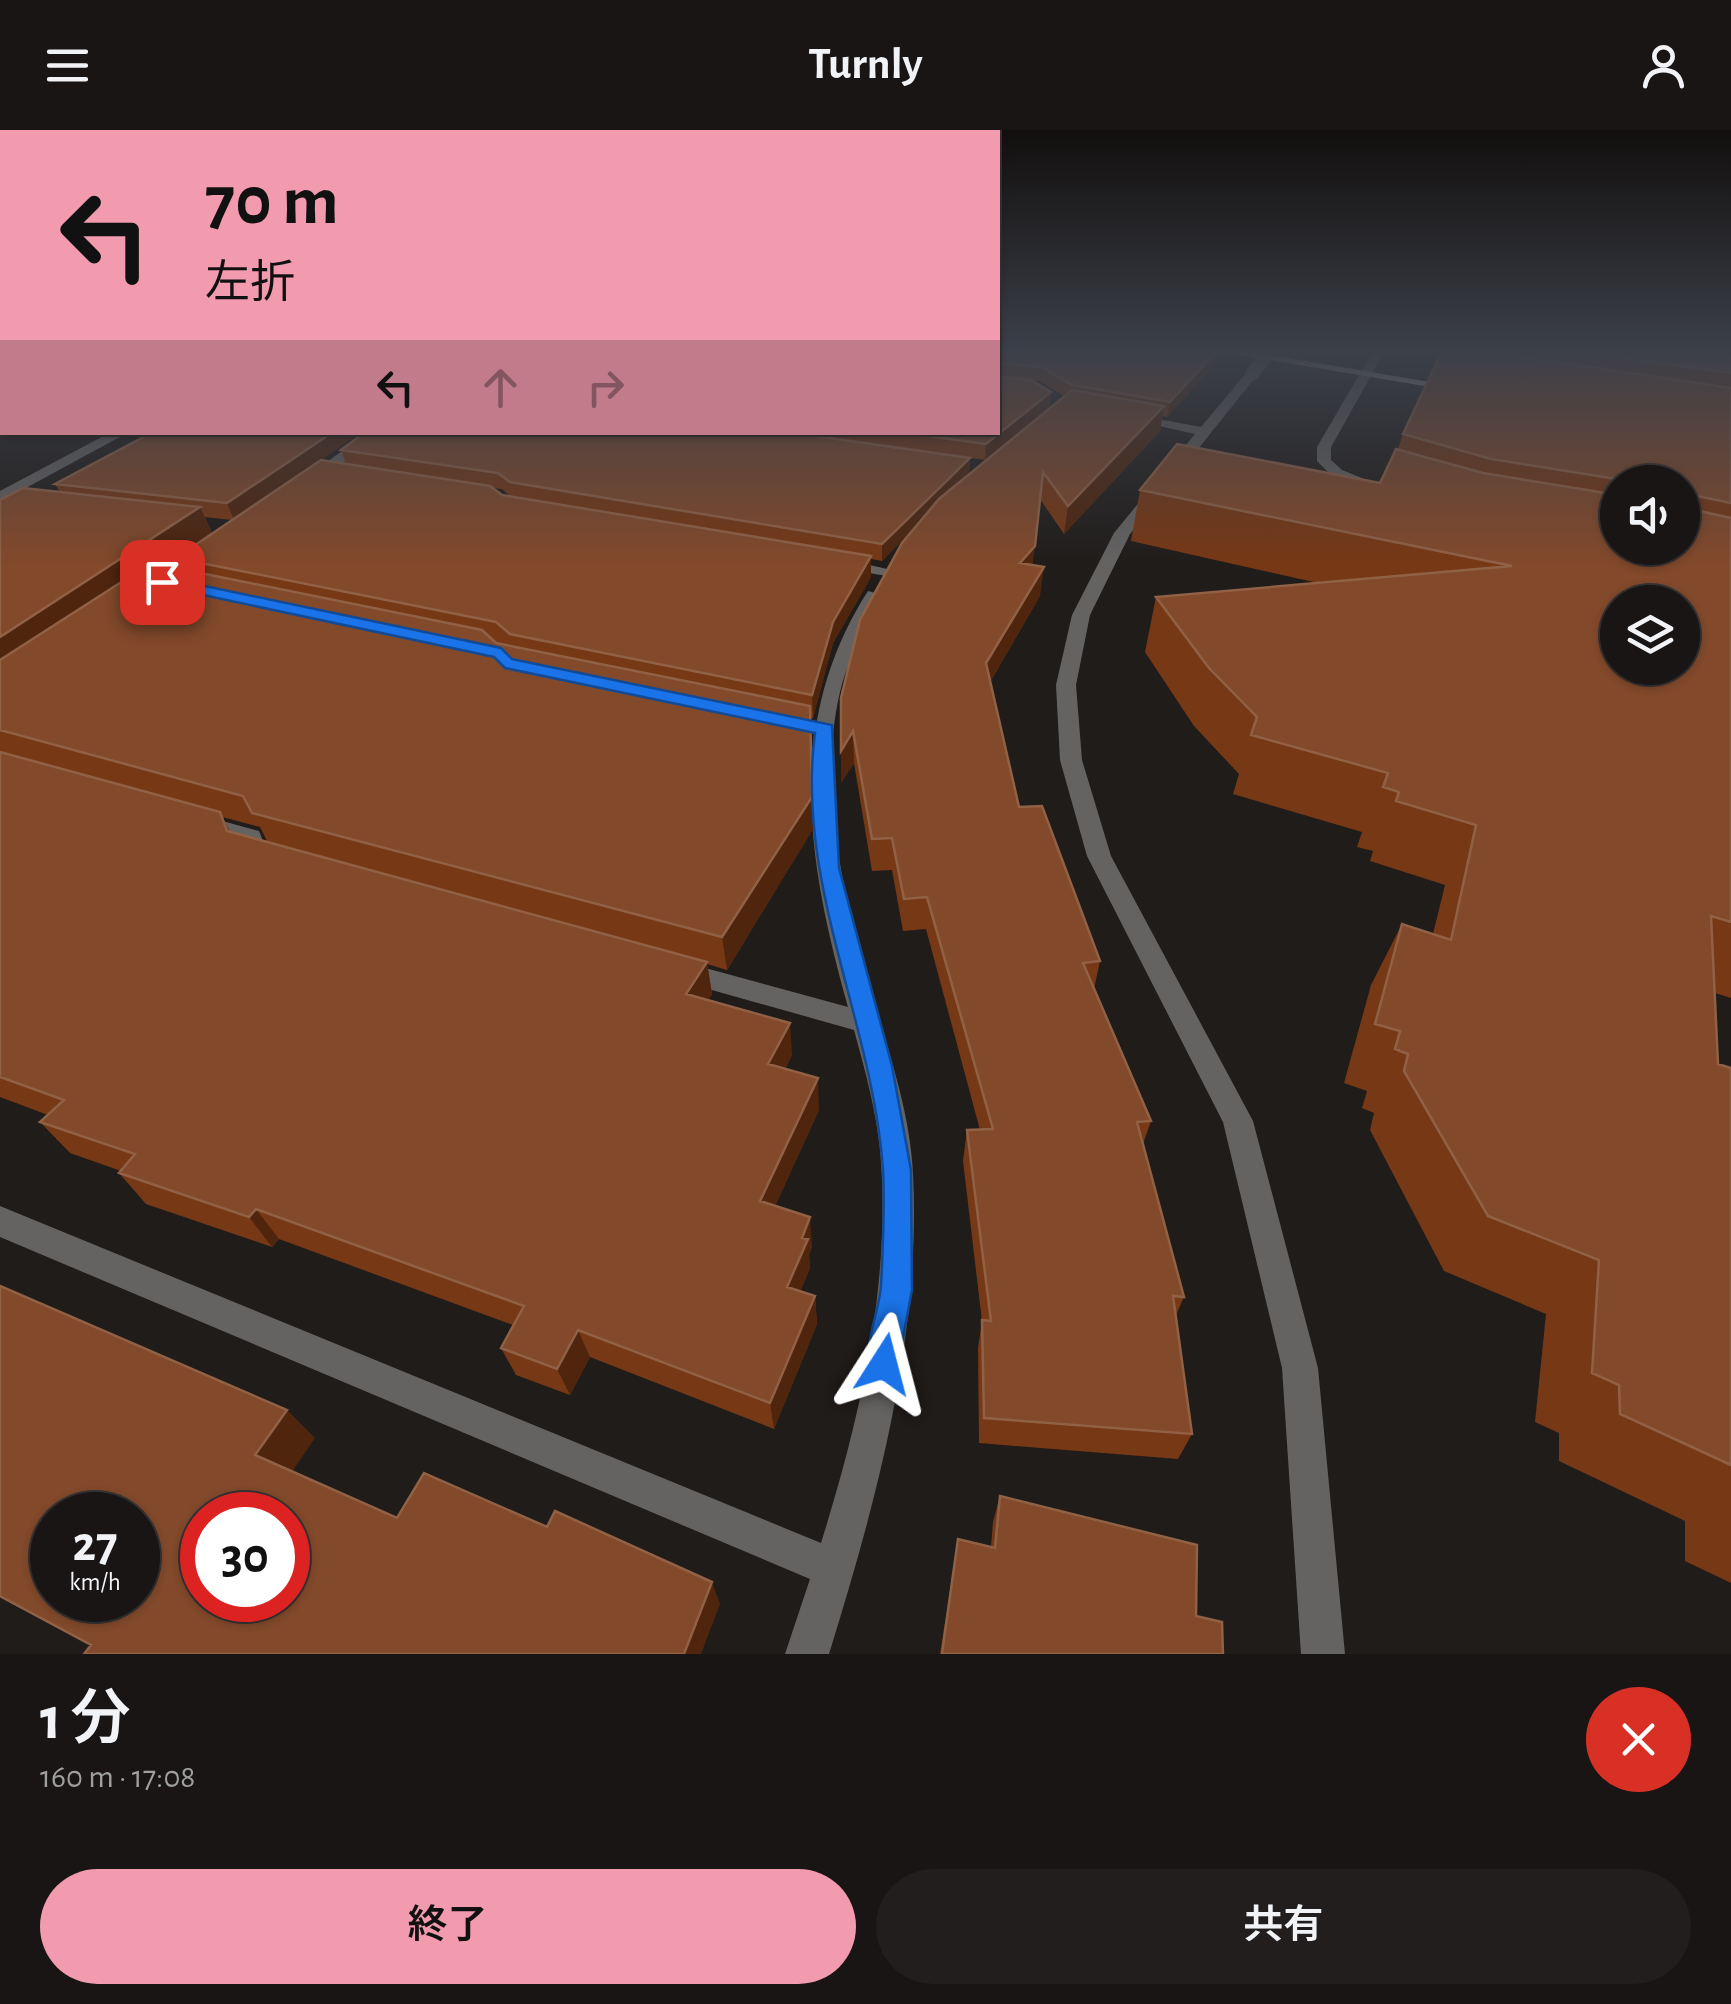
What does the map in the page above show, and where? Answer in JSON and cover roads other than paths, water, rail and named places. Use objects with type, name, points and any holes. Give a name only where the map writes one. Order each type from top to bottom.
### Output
[{"type":"street","points":[[1151,422],[1205,432]]},
{"type":"street","points":[[1213,422],[1122,533],[1081,615],[1066,686],[1070,760],[1099,856],[1238,1121],[1300,1368],[1324,1654]]},
{"type":"street","points":[[1338,422],[1324,447],[1324,461],[1346,478],[1389,493]]},
{"type":"street","points":[[0,499],[117,435]]},
{"type":"street","points":[[296,490],[375,435]]},
{"type":"street","points":[[325,470],[344,473]]},
{"type":"street","points":[[0,499],[20,504]]},
{"type":"street","points":[[807,1654],[872,1438],[896,1290],[897,1170],[867,1022],[828,868],[816,728],[852,634],[893,564],[830,561]]},
{"type":"street","points":[[179,816],[251,836],[254,853],[293,864]]},
{"type":"street","points":[[656,964],[867,1022]]},
{"type":"street","points":[[0,1221],[835,1569]]}]
